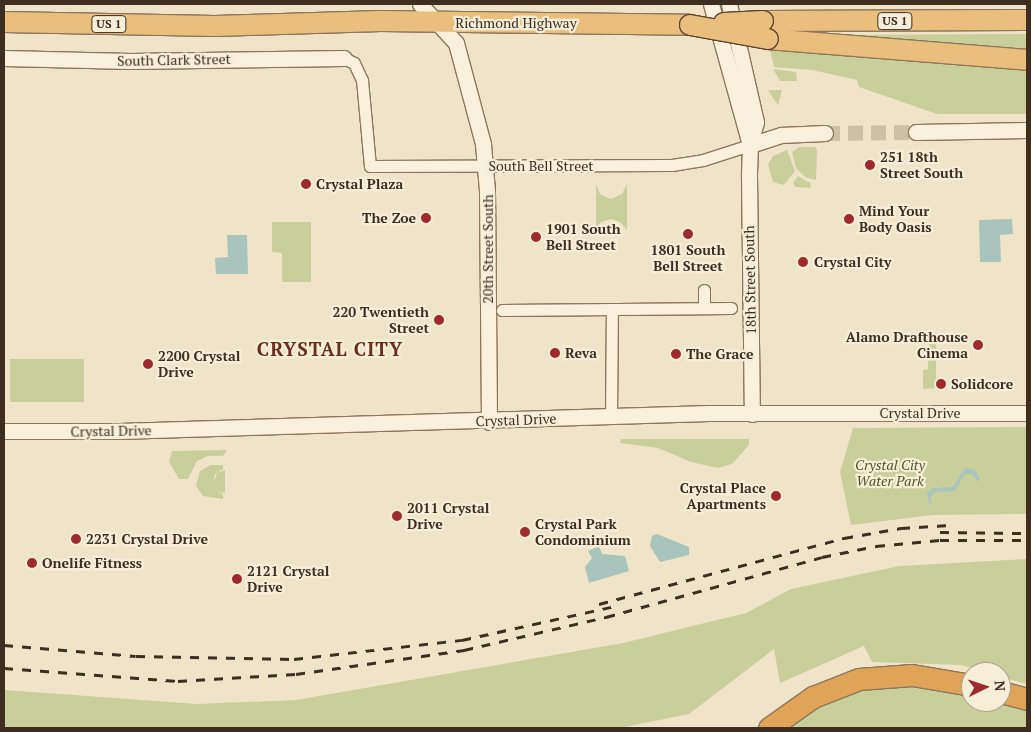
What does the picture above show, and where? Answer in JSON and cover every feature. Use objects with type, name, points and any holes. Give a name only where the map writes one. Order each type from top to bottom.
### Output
[{"type":"highway","name":"Richmond Highway","points":[[4,22],[215,26],[436,22],[690,25],[765,30],[1027,20]]},
{"type":"highway","points":[[765,30],[1027,60]]},
{"type":"highway","points":[[770,728],[814,697],[859,680],[912,675],[961,683]]},
{"type":"highway","points":[[1011,695],[1027,699]]},
{"type":"street","name":"20th Street South","points":[[420,4],[456,43],[486,166],[489,422]]},
{"type":"street","name":"18th Street South","points":[[711,4],[750,145],[752,414]]},
{"type":"street","name":"18th Street South","points":[[729,4],[756,122],[750,145]]},
{"type":"street","name":"South Clark Street","points":[[4,58],[130,61],[344,58]]},
{"type":"street","name":"South Bell Street","points":[[344,58],[354,62],[362,80],[370,166],[672,165],[703,160],[780,135],[825,132]]},
{"type":"street","points":[[916,132],[1027,130]]},
{"type":"street","points":[[704,290],[704,308]]},
{"type":"street","points":[[502,310],[731,308]]},
{"type":"street","points":[[612,310],[612,417]]},
{"type":"street","name":"Crystal Drive","points":[[4,431],[120,431],[752,414],[1027,412]]},
{"type":"green space","points":[[1027,34],[1027,52],[814,35]]},
{"type":"green space","points":[[769,45],[1027,67],[1027,114],[937,114],[859,87],[857,80],[812,70],[774,67]]},
{"type":"green space","points":[[773,69],[796,72],[797,81],[780,81]]},
{"type":"green space","points":[[768,90],[782,90],[778,105],[775,101]]},
{"type":"green space","points":[[799,147],[815,147],[817,150],[816,180],[805,177],[796,168],[792,152]]},
{"type":"green space","points":[[787,150],[795,171],[784,185],[773,182],[768,164],[773,156]]},
{"type":"green space","points":[[798,176],[810,183],[811,188],[795,187],[793,183]]},
{"type":"green space","points":[[596,184],[600,194],[611,199],[622,194],[627,184],[627,230],[620,222],[611,219],[601,222],[596,230]]},
{"type":"green space","points":[[272,222],[311,222],[311,282],[282,282],[282,253],[272,252]]},
{"type":"green space","points":[[929,338],[936,338],[936,388],[923,389],[923,370],[928,369]]},
{"type":"green space","points":[[10,359],[84,359],[84,402],[10,402]]},
{"type":"green space","name":"Crystal City Water Park","points":[[1027,427],[1027,514],[933,515],[851,525],[840,472],[853,428]]},
{"type":"green space","points":[[621,439],[749,439],[749,445],[732,464],[718,468],[691,462],[658,448],[620,443]]},
{"type":"green space","points":[[227,450],[223,456],[208,456],[197,461],[188,479],[179,479],[169,462],[172,451]]},
{"type":"green space","points":[[211,465],[223,465],[223,469],[215,474],[213,484],[217,473],[225,470],[225,493],[217,491],[223,494],[223,499],[203,496],[196,486],[200,471]]},
{"type":"green space","points":[[1027,559],[1027,684],[1011,680],[1011,662],[961,662],[961,665],[872,662],[864,646],[780,683],[774,649],[689,714],[620,728],[4,728],[4,690],[197,704],[296,700],[623,643],[746,613],[791,589],[899,566]]},
{"type":"green space","points":[[889,682],[961,693],[961,712],[1011,712],[1011,705],[1027,709],[1027,728],[784,728],[809,709],[839,694]]},
{"type":"water","points":[[1012,219],[1013,234],[1000,235],[1001,262],[980,262],[979,220]]},
{"type":"water","points":[[227,235],[247,235],[248,274],[216,274],[215,258],[228,257]]},
{"type":"water","points":[[965,468],[975,470],[980,478],[978,482],[972,474],[965,474],[955,491],[935,492],[930,498],[932,505],[929,503],[927,492],[934,488],[953,487]]},
{"type":"water","points":[[657,534],[689,547],[689,555],[660,562],[650,546],[652,536]]},
{"type":"water","points":[[599,546],[602,554],[625,556],[629,571],[589,583],[585,567],[592,558],[588,551]]},
{"type":"tunnel","points":[[825,133],[916,132]]},
{"type":"railway","points":[[599,604],[844,538],[901,528],[950,525]]},
{"type":"railway","points":[[940,532],[1027,533]]},
{"type":"railway","points":[[4,668],[178,681],[296,674],[464,650],[606,617],[822,557],[876,546],[940,540],[1027,540]]},
{"type":"railway","points":[[4,645],[136,656],[294,659],[462,640],[611,607]]},
{"type":"place","name":"251 18th Street South","points":[[870,165]]},
{"type":"place","name":"Crystal Plaza","points":[[306,184]]},
{"type":"place","name":"The Zoe","points":[[426,218]]},
{"type":"place","name":"Mind Your Body Oasis","points":[[849,219]]},
{"type":"place","name":"1801 South Bell Street","points":[[688,234]]},
{"type":"place","name":"1901 South Bell Street","points":[[536,237]]},
{"type":"place","name":"Crystal City","points":[[803,262]]},
{"type":"place","name":"220 Twentieth Street","points":[[439,320]]},
{"type":"place","name":"Alamo Drafthouse Cinema","points":[[978,345]]},
{"type":"place","name":"Reva","points":[[555,353]]},
{"type":"place","name":"The Grace","points":[[676,354]]},
{"type":"place","name":"2200 Crystal Drive","points":[[148,364]]},
{"type":"place","name":"Solidcore","points":[[941,384]]},
{"type":"place","name":"Crystal Place Apartments","points":[[776,496]]},
{"type":"place","name":"2011 Crystal Drive","points":[[397,516]]},
{"type":"place","name":"Crystal Park Condominium","points":[[525,532]]},
{"type":"place","name":"2231 Crystal Drive","points":[[76,539]]},
{"type":"place","name":"Onelife Fitness","points":[[32,563]]},
{"type":"place","name":"2121 Crystal Drive","points":[[237,579]]},
{"type":"district","name":"CRYSTAL CITY","points":[[330,349]]}]
